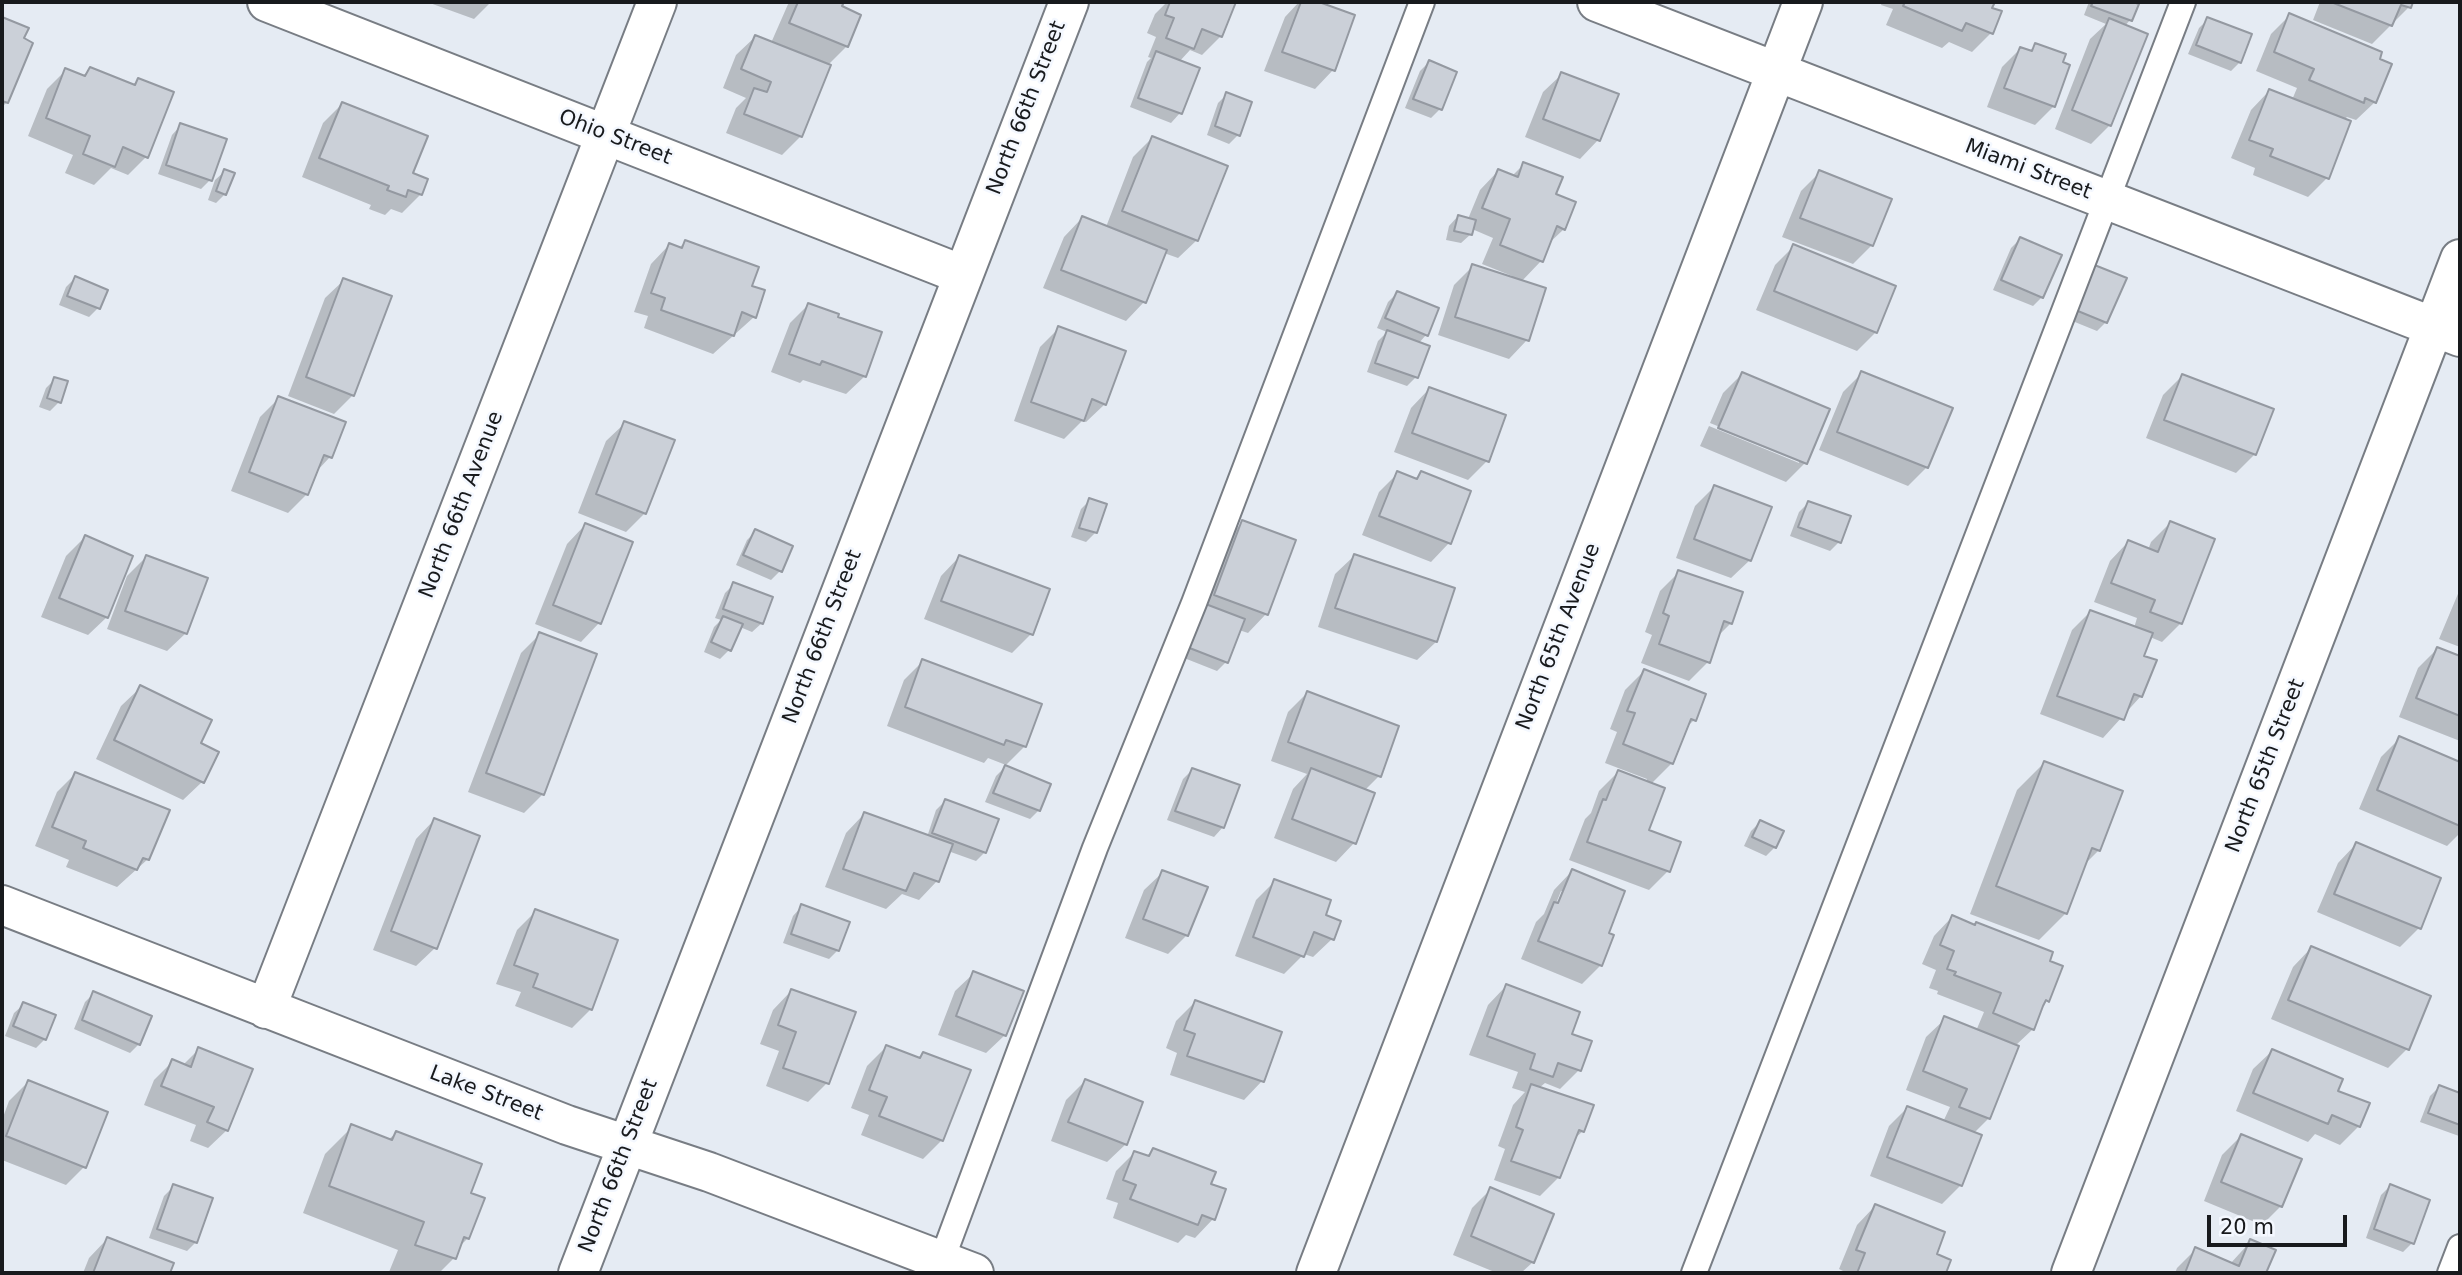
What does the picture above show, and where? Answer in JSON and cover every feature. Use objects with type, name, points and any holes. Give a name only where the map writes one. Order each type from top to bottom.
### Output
[{"type":"street","name":"Ohio Street","points":[[267,2],[963,275]]},
{"type":"street","name":"North 66th Avenue","points":[[266,1009],[657,2]]},
{"type":"street","name":"North 66th Street","points":[[578,1273],[1069,2]]},
{"type":"street","name":"Miami Street","points":[[1597,2],[2447,332]]},
{"type":"street","name":"North 65th Avenue","points":[[1316,1273],[1803,2]]},
{"type":"street","name":"North 65th Street","points":[[2071,1273],[2447,332],[2460,259]]},
{"type":"street","name":"Lake Street","points":[[2,905],[567,1125],[709,1172],[951,1269]]},
{"type":"lane","points":[[951,1269],[1095,848],[1194,603],[1422,2]]},
{"type":"lane","points":[[1693,1273],[2183,2]]},
{"type":"lane","points":[[2450,1273],[2460,1247]]},
{"type":"building","points":[[798,2],[844,2],[842,6],[861,15],[848,47],[789,23]]},
{"type":"building","points":[[1170,2],[1236,2],[1222,37],[1202,29],[1194,49],[1166,38],[1174,18],[1165,15]]},
{"type":"building","points":[[1301,2],[1319,2],[1355,15],[1335,71],[1282,52]]},
{"type":"building","points":[[1905,2],[1995,2],[1992,8],[2002,11],[1993,34],[1966,23],[1962,31],[1903,6]]},
{"type":"building","points":[[2093,2],[2139,4],[2132,21],[2091,6]]},
{"type":"building","points":[[2331,2],[2413,2],[2411,8],[2401,5],[2392,26]]},
{"type":"building","points":[[2289,13],[2382,52],[2380,59],[2392,64],[2376,103],[2365,98],[2364,103],[2309,80],[2314,69],[2274,52]]},
{"type":"building","points":[[2,17],[29,28],[24,38],[33,43],[8,103],[2,101]]},
{"type":"building","points":[[2207,17],[2252,34],[2241,63],[2196,45]]},
{"type":"building","points":[[2109,18],[2148,34],[2111,126],[2072,110]]},
{"type":"building","points":[[755,35],[831,65],[802,137],[744,114],[754,88],[767,92],[771,82],[741,69]]},
{"type":"building","points":[[2035,43],[2066,54],[2063,62],[2070,65],[2055,107],[2004,88],[2020,47],[2032,51]]},
{"type":"building","points":[[1156,51],[1200,68],[1182,114],[1138,98]]},
{"type":"building","points":[[1429,60],[1457,72],[1442,110],[1413,99]]},
{"type":"building","points":[[90,67],[135,85],[138,78],[174,92],[148,158],[123,147],[115,167],[83,154],[90,136],[46,118],[65,68],[85,76]]},
{"type":"building","points":[[1561,72],[1619,94],[1600,141],[1543,119]]},
{"type":"building","points":[[2269,89],[2351,121],[2329,179],[2270,156],[2273,149],[2249,140]]},
{"type":"building","points":[[1226,92],[1252,102],[1240,136],[1215,126]]},
{"type":"building","points":[[342,102],[428,136],[413,173],[428,179],[422,195],[408,190],[406,197],[387,190],[389,186],[319,158]]},
{"type":"building","points":[[180,123],[227,139],[212,181],[166,165]]},
{"type":"building","points":[[1152,136],[1228,166],[1198,241],[1122,211]]},
{"type":"building","points":[[1523,162],[1563,177],[1556,194],[1576,202],[1565,230],[1557,226],[1543,262],[1500,245],[1510,219],[1482,208],[1498,169],[1518,177]]},
{"type":"building","points":[[224,169],[235,173],[226,195],[216,191]]},
{"type":"building","points":[[1819,170],[1892,199],[1873,246],[1800,218]]},
{"type":"building","points":[[1458,215],[1476,220],[1472,235],[1454,231]]},
{"type":"building","points":[[1082,216],[1167,250],[1146,303],[1061,270]]},
{"type":"building","points":[[2020,237],[2062,255],[2043,298],[2001,280]]},
{"type":"building","points":[[685,240],[759,267],[752,286],[765,290],[756,318],[742,312],[734,336],[661,310],[665,298],[651,293],[669,243],[682,248]]},
{"type":"building","points":[[1793,244],[1896,286],[1877,333],[1774,291]]},
{"type":"building","points":[[1472,264],[1546,288],[1529,341],[1455,317]]},
{"type":"building","points":[[2092,264],[2127,278],[2107,323],[2073,309]]},
{"type":"building","points":[[75,276],[108,290],[100,309],[67,296]]},
{"type":"building","points":[[343,278],[392,296],[354,396],[306,377]]},
{"type":"building","points":[[1397,291],[1439,308],[1428,336],[1385,318]]},
{"type":"building","points":[[808,303],[882,332],[866,377],[822,361],[820,365],[789,354]]},
{"type":"building","points":[[1058,326],[1126,351],[1106,405],[1092,399],[1084,421],[1031,402]]},
{"type":"building","points":[[1387,330],[1430,346],[1418,378],[1375,363]]},
{"type":"building","points":[[1861,371],[1953,408],[1928,468],[1837,432]]},
{"type":"building","points":[[1742,372],[1830,409],[1807,464],[1718,428]]},
{"type":"building","points":[[2182,374],[2274,409],[2256,455],[2164,420]]},
{"type":"building","points":[[54,377],[68,381],[61,403],[47,398]]},
{"type":"building","points":[[1429,387],[1506,415],[1489,462],[1412,433]]},
{"type":"building","points":[[278,396],[346,422],[332,458],[324,455],[308,495],[249,472]]},
{"type":"building","points":[[624,421],[675,440],[646,514],[596,494]]},
{"type":"building","points":[[1397,471],[1417,479],[1421,471],[1471,491],[1451,544],[1379,516]]},
{"type":"building","points":[[1714,485],[1772,507],[1751,561],[1694,539]]},
{"type":"building","points":[[1089,498],[1107,504],[1097,533],[1079,528]]},
{"type":"building","points":[[1808,501],[1851,516],[1841,543],[1798,527]]},
{"type":"building","points":[[1242,520],[1296,540],[1268,615],[1214,595]]},
{"type":"building","points":[[2170,521],[2215,539],[2182,624],[2150,612],[2155,600],[2111,583],[2128,540],[2158,552]]},
{"type":"building","points":[[585,523],[633,542],[601,624],[553,605]]},
{"type":"building","points":[[755,529],[793,546],[782,572],[743,555]]},
{"type":"building","points":[[85,535],[133,556],[108,618],[59,598]]},
{"type":"building","points":[[1354,554],[1455,588],[1437,642],[1335,608]]},
{"type":"building","points":[[146,555],[208,578],[187,634],[125,611]]},
{"type":"building","points":[[959,555],[1050,589],[1033,635],[941,601]]},
{"type":"building","points":[[1678,570],[1743,592],[1732,624],[1724,621],[1710,663],[1659,644],[1669,616],[1663,613]]},
{"type":"building","points":[[733,582],[773,597],[763,624],[723,609]]},
{"type":"building","points":[[1203,603],[1245,619],[1228,663],[1187,647]]},
{"type":"building","points":[[2090,610],[2153,633],[2144,656],[2157,660],[2142,697],[2134,694],[2124,720],[2057,696]]},
{"type":"building","points":[[723,616],[743,624],[731,651],[711,642]]},
{"type":"building","points":[[539,632],[597,654],[544,795],[486,773]]},
{"type":"building","points":[[2437,647],[2460,656],[2460,716],[2416,698]]},
{"type":"building","points":[[922,659],[1042,704],[1026,747],[1006,740],[1004,745],[905,707]]},
{"type":"building","points":[[1644,669],[1706,694],[1696,721],[1691,719],[1673,764],[1623,744],[1635,713],[1627,711]]},
{"type":"building","points":[[140,685],[212,720],[201,743],[219,752],[204,783],[114,740]]},
{"type":"building","points":[[1307,691],[1399,726],[1381,777],[1288,742]]},
{"type":"building","points":[[2399,736],[2460,762],[2460,826],[2377,790]]},
{"type":"building","points":[[2044,761],[2123,791],[2100,851],[2092,848],[2067,914],[1996,886]]},
{"type":"building","points":[[1005,765],[1051,784],[1040,811],[993,793]]},
{"type":"building","points":[[1192,768],[1240,785],[1224,828],[1175,811]]},
{"type":"building","points":[[1311,768],[1375,793],[1356,844],[1292,819]]},
{"type":"building","points":[[1618,770],[1665,788],[1649,830],[1681,842],[1670,872],[1587,842],[1603,799],[1606,800]]},
{"type":"building","points":[[75,772],[170,810],[149,860],[143,858],[137,870],[83,848],[86,841],[52,827]]},
{"type":"building","points":[[945,799],[999,819],[986,853],[932,833]]},
{"type":"building","points":[[864,812],[953,844],[939,882],[914,873],[906,891],[843,869]]},
{"type":"building","points":[[434,818],[480,836],[437,949],[391,931]]},
{"type":"building","points":[[1760,820],[1784,831],[1776,848],[1752,837]]},
{"type":"building","points":[[2356,842],[2441,878],[2421,929],[2334,894]]},
{"type":"building","points":[[1572,869],[1625,891],[1609,933],[1614,935],[1602,966],[1538,941],[1554,902],[1558,903]]},
{"type":"building","points":[[1162,870],[1208,887],[1188,936],[1143,919]]},
{"type":"building","points":[[1274,879],[1331,900],[1326,915],[1341,921],[1334,940],[1314,932],[1304,957],[1253,937]]},
{"type":"building","points":[[801,904],[850,922],[839,951],[791,934]]},
{"type":"building","points":[[535,909],[618,940],[592,1010],[533,987],[538,974],[514,965]]},
{"type":"building","points":[[1952,915],[2053,952],[2050,961],[2063,966],[2049,1002],[2046,1000],[2034,1030],[1993,1013],[2001,993],[1954,975],[1956,972],[1947,969],[1954,951],[1940,945]]},
{"type":"building","points":[[2311,946],[2431,996],[2409,1050],[2288,1000]]},
{"type":"building","points":[[973,971],[1024,991],[1006,1036],[956,1016]]},
{"type":"building","points":[[1506,984],[1580,1012],[1572,1034],[1592,1041],[1581,1071],[1558,1063],[1553,1077],[1530,1069],[1535,1054],[1487,1036]]},
{"type":"building","points":[[791,989],[856,1012],[829,1084],[783,1068],[796,1032],[778,1025]]},
{"type":"building","points":[[93,991],[152,1016],[140,1045],[82,1020]]},
{"type":"building","points":[[1195,1000],[1282,1032],[1264,1082],[1187,1056],[1195,1034],[1184,1030]]},
{"type":"building","points":[[23,1002],[56,1015],[46,1040],[13,1026]]},
{"type":"building","points":[[1944,1016],[2019,1046],[1990,1119],[1959,1107],[1967,1089],[1923,1071]]},
{"type":"building","points":[[886,1045],[920,1058],[923,1052],[971,1070],[943,1141],[879,1116],[887,1097],[869,1090]]},
{"type":"building","points":[[198,1047],[253,1069],[228,1131],[207,1122],[214,1107],[161,1086],[172,1059],[191,1067]]},
{"type":"building","points":[[2272,1049],[2343,1079],[2338,1091],[2370,1103],[2360,1127],[2332,1115],[2328,1124],[2253,1093]]},
{"type":"building","points":[[1085,1079],[1143,1102],[1127,1145],[1068,1122]]},
{"type":"building","points":[[28,1080],[108,1112],[86,1168],[6,1136]]},
{"type":"building","points":[[1531,1084],[1594,1105],[1584,1132],[1579,1130],[1560,1178],[1511,1161],[1523,1130],[1516,1127]]},
{"type":"building","points":[[2439,1085],[2460,1093],[2460,1125],[2428,1113]]},
{"type":"building","points":[[1907,1106],[1982,1135],[1962,1186],[1887,1157]]},
{"type":"building","points":[[351,1124],[392,1140],[396,1131],[482,1164],[471,1193],[485,1198],[469,1239],[464,1237],[456,1259],[415,1245],[424,1222],[329,1186]]},
{"type":"building","points":[[2241,1134],[2302,1159],[2282,1207],[2221,1182]]},
{"type":"building","points":[[1153,1148],[1216,1172],[1211,1184],[1226,1189],[1215,1220],[1202,1215],[1198,1225],[1130,1199],[1136,1185],[1123,1180],[1134,1151],[1149,1156]]},
{"type":"building","points":[[173,1184],[213,1198],[197,1243],[157,1229]]},
{"type":"building","points":[[2390,1184],[2430,1200],[2414,1244],[2374,1229]]},
{"type":"building","points":[[1490,1187],[1554,1214],[1534,1263],[1471,1236]]},
{"type":"building","points":[[1875,1204],[1945,1232],[1937,1254],[1951,1260],[1946,1273],[1857,1273],[1865,1253],[1856,1250]]},
{"type":"building","points":[[107,1237],[174,1263],[170,1273],[93,1273]]},
{"type":"building","points":[[2250,1239],[2276,1250],[2266,1273],[2185,1273],[2195,1247],[2239,1266]]}]
